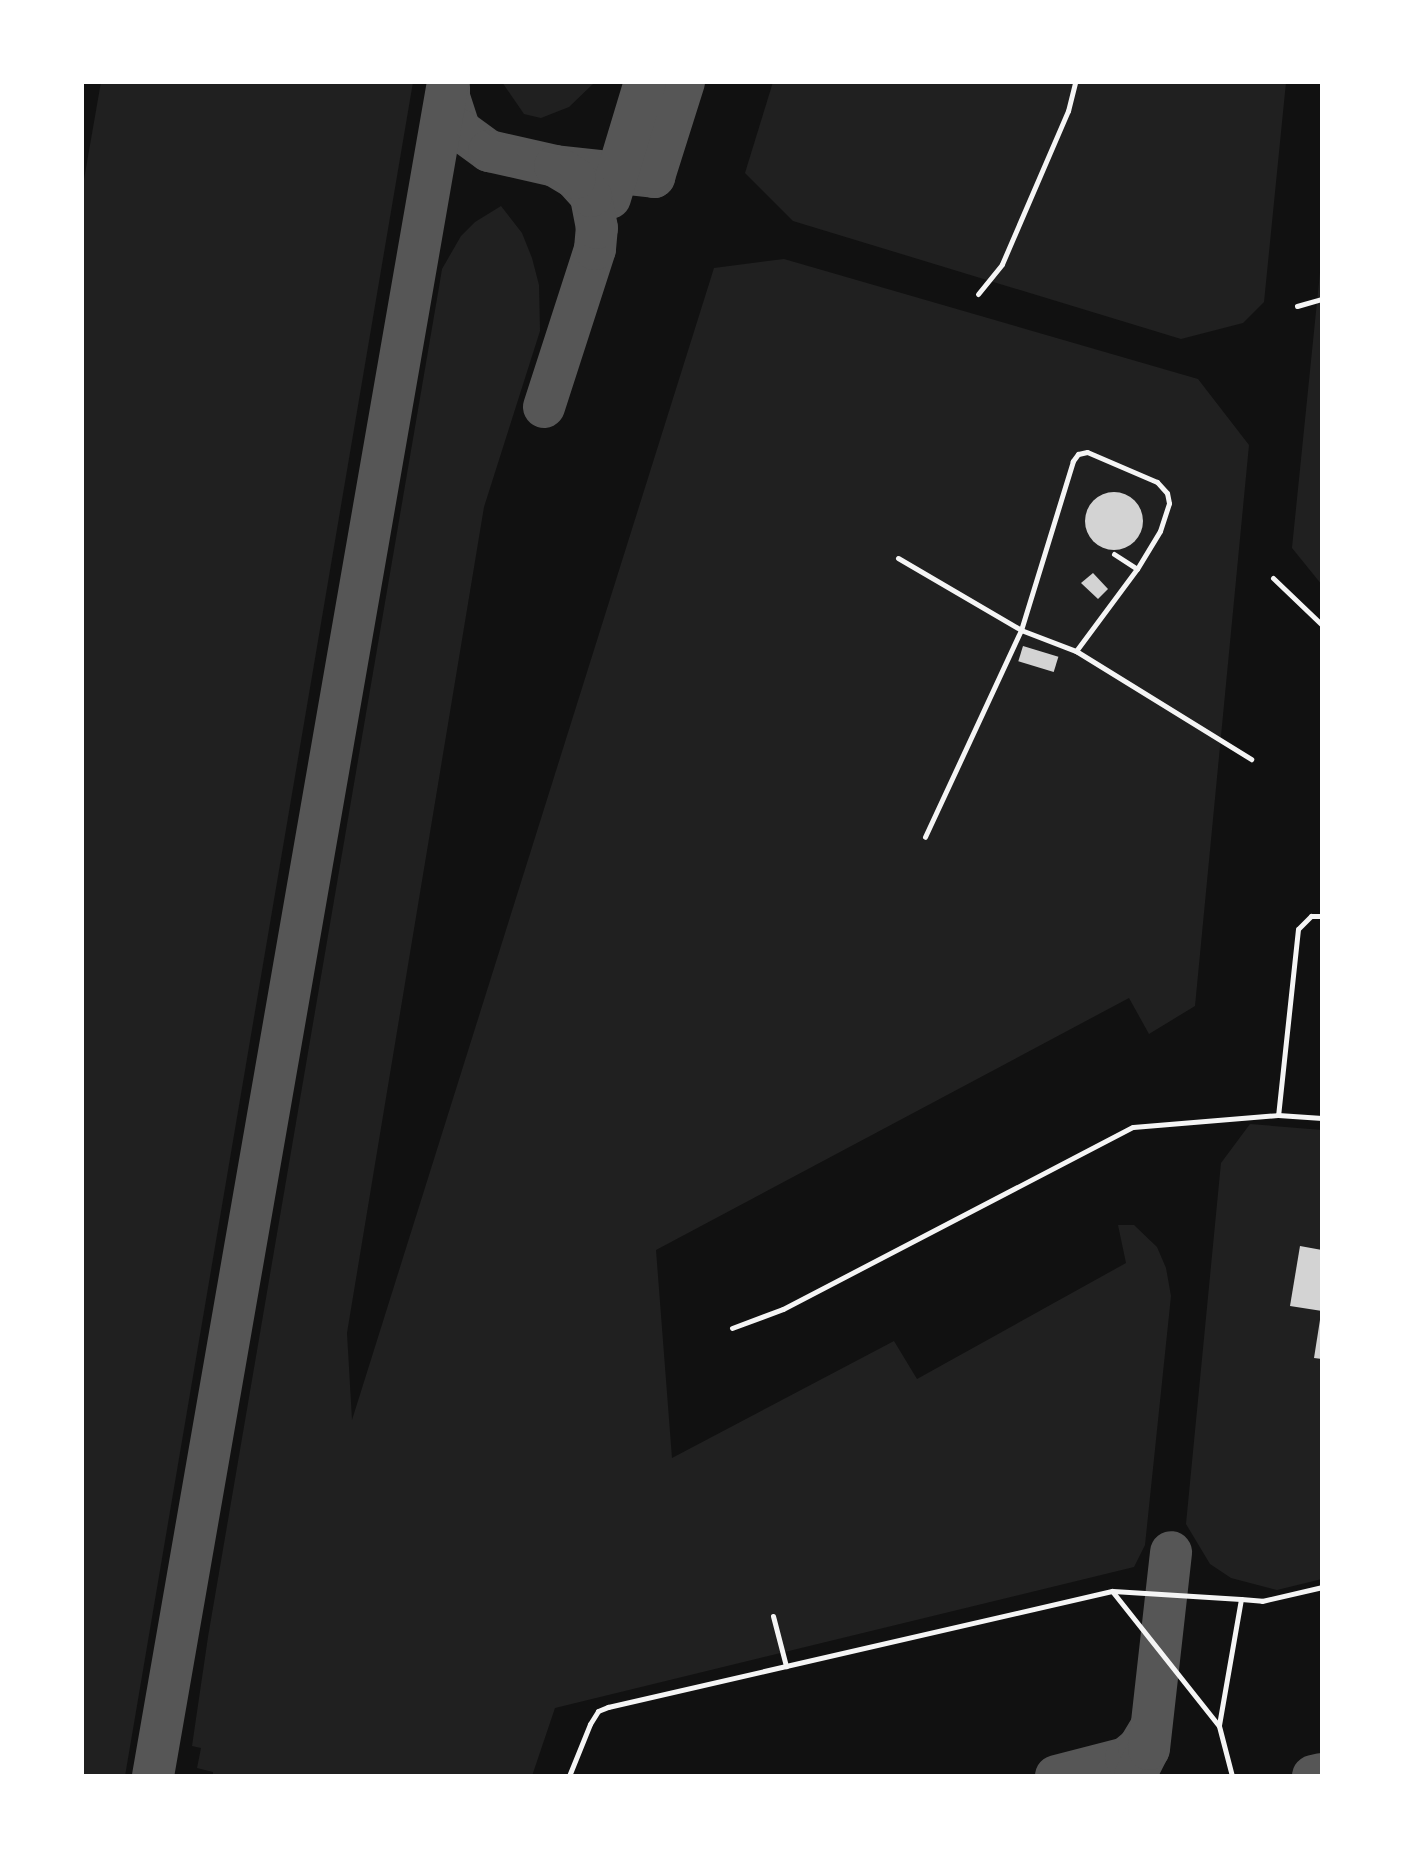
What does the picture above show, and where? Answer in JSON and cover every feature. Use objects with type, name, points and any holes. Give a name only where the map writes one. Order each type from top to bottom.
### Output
[{"type":"lane","points":[[978,294],[1002,264],[1068,111],[1075,82]]},
{"type":"lane","points":[[1297,306],[1322,299]]},
{"type":"lane","points":[[925,837],[1021,630],[1073,461],[1078,454],[1087,452],[1157,482],[1167,493],[1167,516],[1137,569],[1076,651]]},
{"type":"lane","points":[[1114,554],[1137,569]]},
{"type":"lane","points":[[898,558],[1021,630],[1076,651],[1251,759]]},
{"type":"lane","points":[[1273,578],[1322,625]]},
{"type":"lane","points":[[1278,1115],[1298,929],[1303,921],[1322,916]]},
{"type":"lane","points":[[732,1328],[783,1309],[1133,1127],[1278,1115],[1322,1118]]},
{"type":"lane","points":[[569,1776],[598,1711],[1112,1591],[1262,1601],[1322,1587]]},
{"type":"lane","points":[[1112,1591],[1219,1726],[1232,1776]]},
{"type":"lane","points":[[1219,1726],[1241,1599]]},
{"type":"lane","points":[[773,1616],[786,1666]]},
{"type":"shaded area","points":[[101,82],[413,82],[125,1776],[82,1776],[82,191]]},
{"type":"shaded area","points":[[502,82],[595,82],[569,107],[541,118],[524,114]]},
{"type":"shaded area","points":[[773,82],[1286,82],[1264,302],[1243,323],[1181,339],[793,221],[745,173]]},
{"type":"shaded area","points":[[501,206],[522,233],[532,258],[539,285],[540,331],[484,507],[347,1333],[352,1420],[714,268],[784,259],[1198,379],[1249,445],[1195,1006],[1149,1034],[1129,998],[656,1250],[672,1458],[894,1341],[917,1379],[1126,1263],[1118,1225],[1134,1225],[1157,1247],[1166,1268],[1171,1296],[1145,1545],[1134,1567],[555,1708],[532,1776],[213,1776],[213,1772],[197,1768],[201,1748],[192,1746],[208,1637],[442,269],[461,236],[475,222]]},
{"type":"shaded area","points":[[1322,253],[1322,585],[1292,548]]},
{"type":"shaded area","points":[[1250,1124],[1322,1130],[1322,1579],[1277,1590],[1231,1578],[1210,1564],[1186,1524],[1221,1163]]},
{"type":"building","points":[[1114,492],[1125,494],[1134,501],[1141,510],[1141,532],[1134,541],[1125,548],[1114,550],[1103,548],[1094,541],[1087,532],[1085,521],[1087,510],[1094,501],[1103,494]]},
{"type":"building","points":[[1093,573],[1108,589],[1098,599],[1081,583]]},
{"type":"building","points":[[1023,646],[1058,657],[1054,672],[1018,661]]},
{"type":"building","points":[[1300,1246],[1322,1250],[1322,1311],[1290,1306]]},
{"type":"building","points":[[1322,1320],[1322,1359],[1314,1358]]},
{"type":"taxiway","points":[[153,1776],[448,82]]},
{"type":"taxiway","points":[[610,198],[645,82]]},
{"type":"taxiway","points":[[449,87],[449,97],[460,130],[489,151],[555,166],[654,177],[684,82]]},
{"type":"taxiway","points":[[544,407],[595,249],[597,228],[591,196],[575,178],[555,166]]},
{"type":"taxiway","points":[[1135,1776],[1149,1749],[1171,1552]]},
{"type":"taxiway","points":[[1056,1776],[1126,1758],[1139,1747],[1150,1729]]},
{"type":"taxiway","points":[[1313,1776],[1322,1774]]}]
